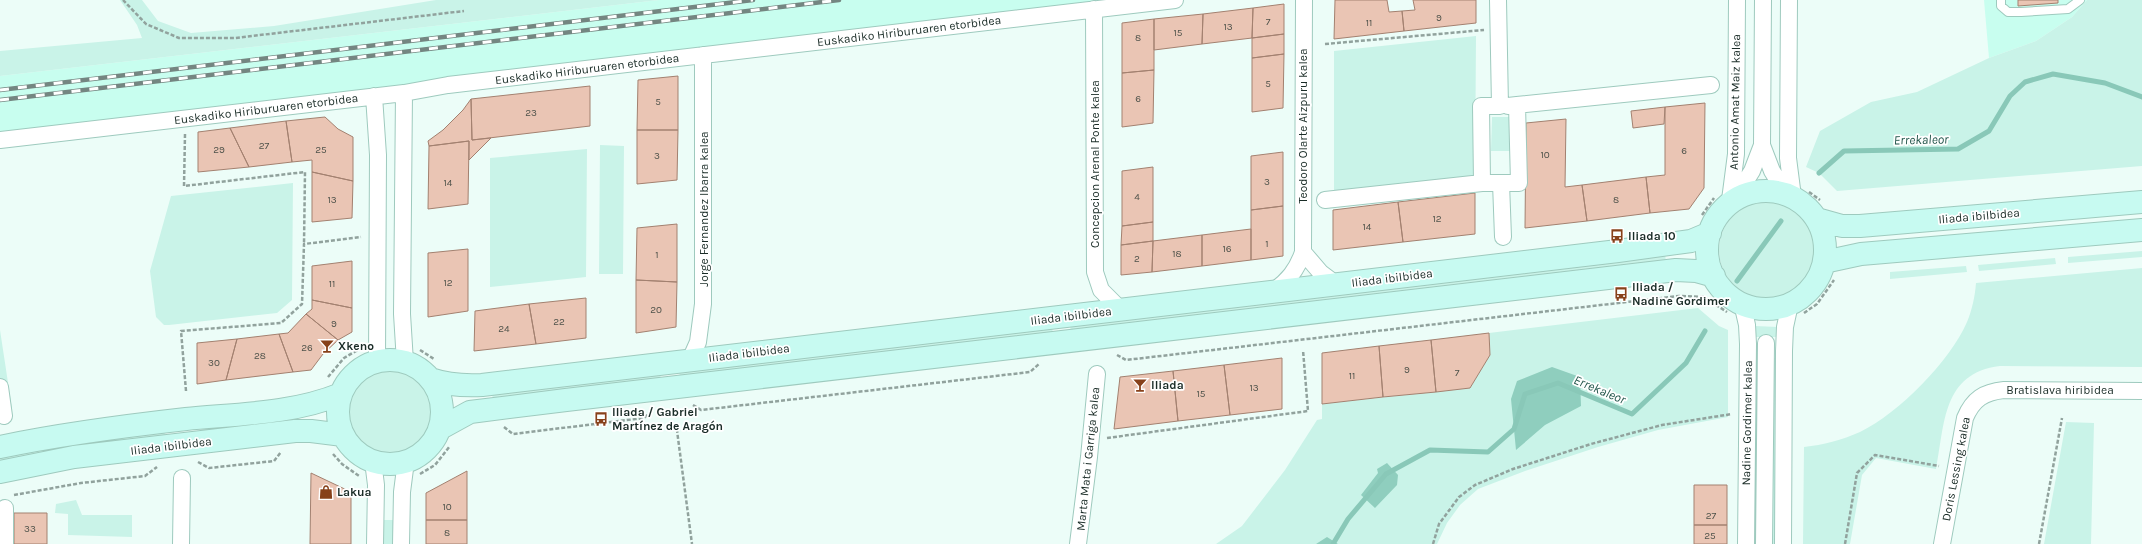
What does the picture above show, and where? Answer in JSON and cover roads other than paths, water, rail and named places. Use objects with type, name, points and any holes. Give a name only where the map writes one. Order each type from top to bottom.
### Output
[{"type":"street","name":"Euskadiko Hiriburuaren etorbidea","points":[[0,140],[404,93],[448,85],[1175,0]]},
{"type":"street","name":"Teodoro Olarte Aizpuru kalea","points":[[1272,292],[1290,276],[1298,266],[1303,252],[1304,0]]},
{"type":"street","points":[[1498,0],[1500,106]]},
{"type":"street","name":"Antonio Amat Maiz kalea","points":[[1731,197],[1736,154],[1737,0]]},
{"type":"street","name":"Antonio Amat Maiz kalea","points":[[1731,197],[1752,171],[1762,145],[1763,0]]},
{"type":"street","points":[[1789,0],[1788,158],[1790,191]]},
{"type":"street","name":"Concepcion Arenal Ponte kalea","points":[[1094,9],[1095,272],[1101,290],[1122,310]]},
{"type":"street","name":"Jorge Fernandez Ibarra kalea","points":[[690,360],[698,342],[703,304],[703,56]]},
{"type":"street","points":[[1482,183],[1481,106],[1517,105],[1711,85]]},
{"type":"street","points":[[401,544],[404,472],[426,449],[445,437],[441,403],[436,388],[433,370],[419,369],[405,353],[402,306],[404,93]]},
{"type":"street","points":[[374,96],[378,155],[377,352],[355,373],[332,388],[338,408],[336,443],[355,451],[374,471],[375,544]]},
{"type":"street","points":[[1325,200],[1482,183],[1519,182],[1517,105]]},
{"type":"street","name":"Antonio Amat Maiz kalea","points":[[1762,145],[1772,171],[1790,191]]},
{"type":"street","points":[[1502,183],[1503,237]]},
{"type":"street","points":[[1765,191],[1790,191],[1806,206],[1821,212],[1826,247],[1820,275],[1812,287],[1802,297],[1790,304],[1766,309],[1737,310],[1730,297],[1714,276],[1708,255],[1705,226],[1721,212],[1731,197],[1765,191]]},
{"type":"street","name":"Iliada ibilbidea","points":[[1821,212],[1829,224],[1860,226],[2142,202]]},
{"type":"street","name":"Iliada ibilbidea","points":[[433,370],[443,384],[464,386],[482,385],[1337,285],[1673,244],[1691,241],[1705,226]]},
{"type":"street","points":[[1824,262],[1861,254],[2142,230]]},
{"type":"street","points":[[1303,252],[1321,273],[1337,285]]},
{"type":"street","name":"Iliada ibilbidea","points":[[445,437],[470,412],[1676,270],[1696,271],[1714,276]]},
{"type":"street","points":[[1783,544],[1784,351],[1785,327],[1790,304]]},
{"type":"street","name":"Nadine Gordimer kalea","points":[[1737,310],[1747,325],[1748,344],[1746,544]]},
{"type":"street","name":"Nadine Gordimer kalea","points":[[1764,544],[1766,343]]},
{"type":"street","points":[[377,352],[391,360],[405,353]]},
{"type":"street","name":"Marta Mata i Garriga kalea","points":[[1078,544],[1091,440],[1097,374]]},
{"type":"street","points":[[0,387],[4,416]]},
{"type":"street","name":"Iliada ibilbidea","points":[[0,447],[80,433],[175,420],[317,404],[332,388]]},
{"type":"street","name":"Bratislava hiribidea","points":[[1979,397],[1986,393],[2004,390],[2142,390]]},
{"type":"street","name":"Doris Lessing kalea","points":[[1942,544],[1965,418],[1972,403],[1979,397]]},
{"type":"street","name":"Iliada ibilbidea","points":[[0,472],[74,457],[295,431],[311,431],[336,443]]},
{"type":"street","points":[[374,471],[389,464],[404,472]]},
{"type":"street","points":[[181,544],[182,478]]},
{"type":"street","points":[[5,544],[6,502]]},
{"type":"lane","points":[[2001,0],[2001,6],[2008,12],[2021,12],[2068,8],[2080,0]]},
{"type":"waterway","name":"Errekaleor","points":[[1819,173],[1844,151],[1958,149],[1989,131],[2010,96],[2025,82],[2053,74],[2105,83],[2142,97]]},
{"type":"waterway","name":"Errekaleor","points":[[1737,281],[1781,221]]},
{"type":"waterway","name":"Errekaleor","points":[[1333,544],[1348,519],[1386,474],[1430,450],[1488,452],[1514,429],[1525,394],[1558,383],[1632,414],[1686,363],[1705,331]]},
{"type":"railway","points":[[0,90],[753,0]]},
{"type":"railway","points":[[0,100],[839,0]]},
{"type":"place","name":"Iliada 10","points":[[1617,236]]},
{"type":"place","name":"Iliada / Nadine Gordimer","points":[[1621,294]]},
{"type":"place","name":"Xkeno","points":[[327,346]]},
{"type":"place","name":"Iliada","points":[[1140,385]]},
{"type":"place","name":"Iliada / Gabriel Martínez de Aragón","points":[[601,419]]},
{"type":"place","name":"Lakua","points":[[326,492]]}]
